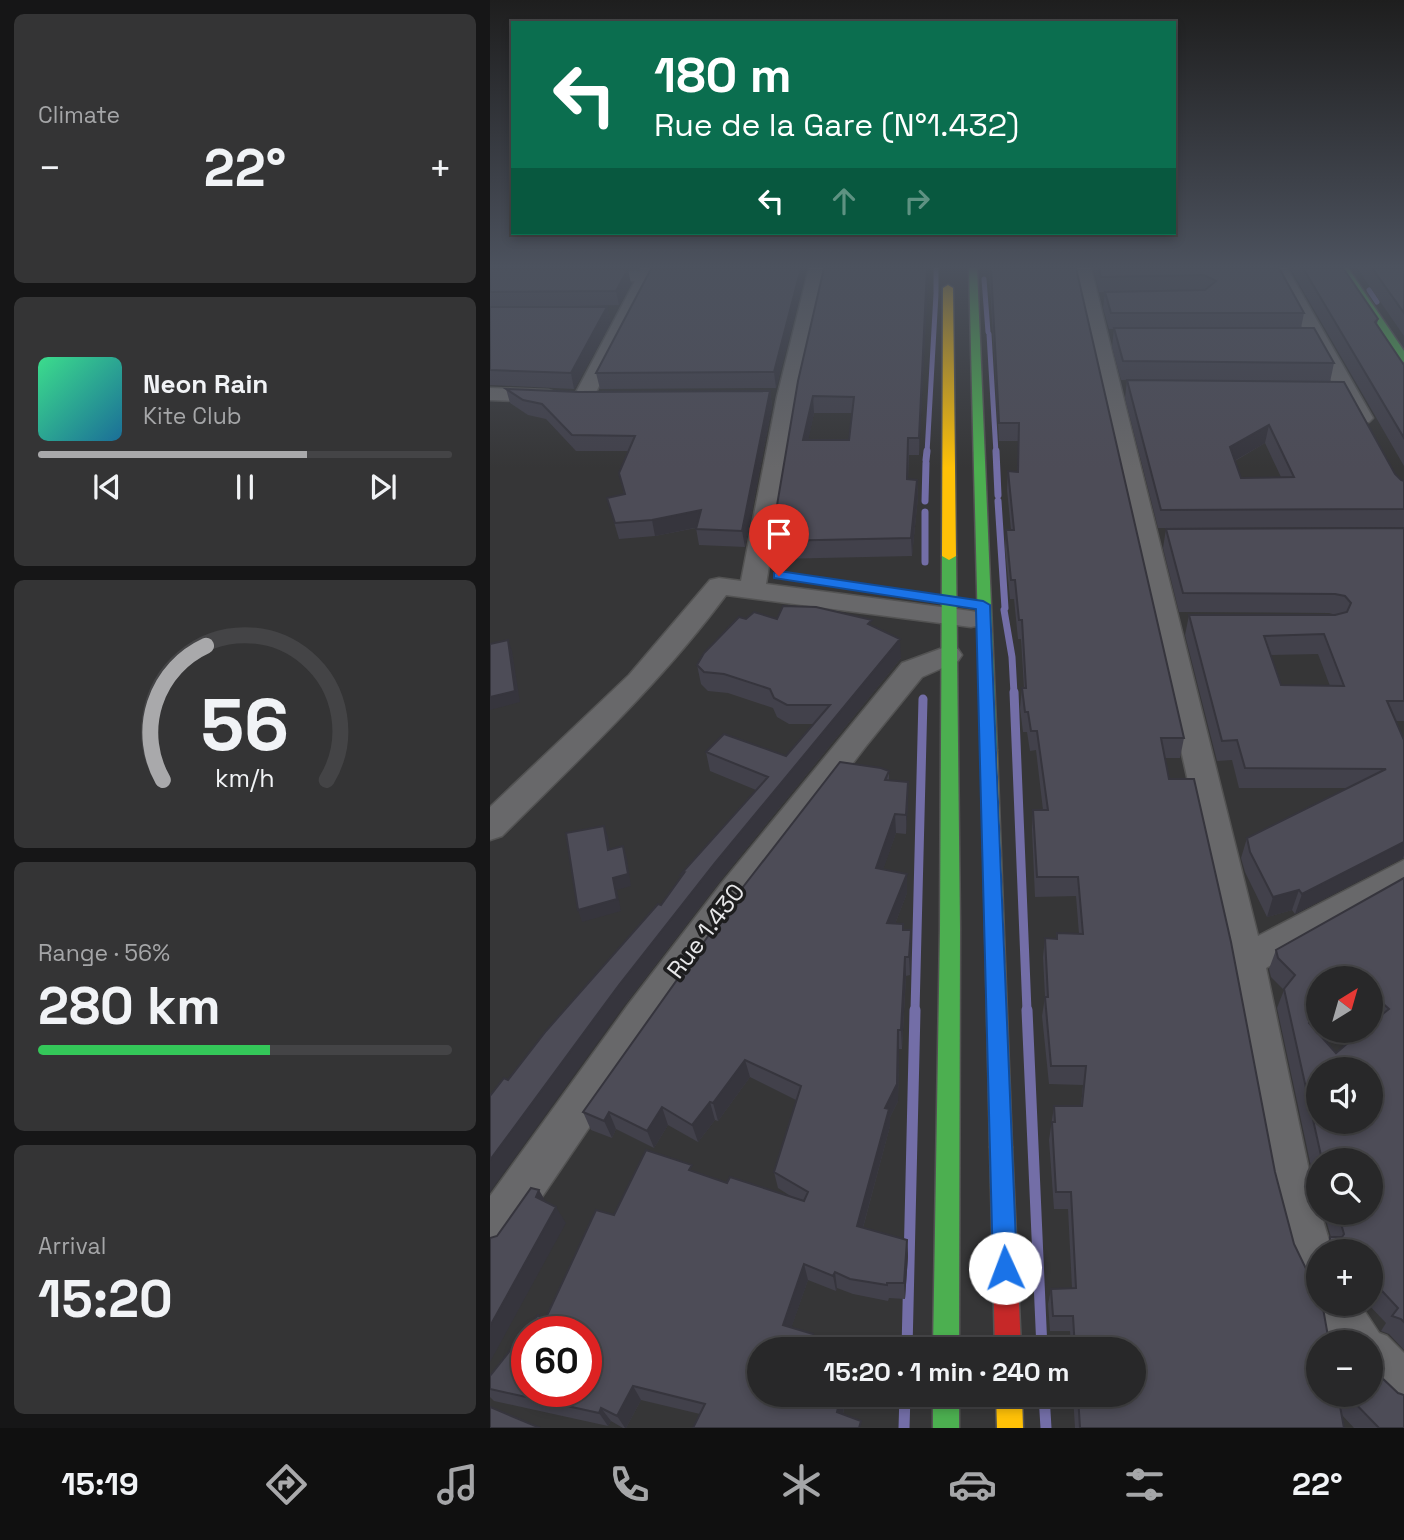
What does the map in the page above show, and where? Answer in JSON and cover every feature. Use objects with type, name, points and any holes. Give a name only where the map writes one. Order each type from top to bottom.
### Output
[{"type":"main road","points":[[946,1337],[950,929],[948,335]]},
{"type":"main road","points":[[975,335],[1007,1337]]},
{"type":"main road","points":[[1388,335],[1404,359]]},
{"type":"main road","points":[[946,1407],[946,1428]]},
{"type":"main road","points":[[1009,1407],[1010,1428]]},
{"type":"street","points":[[583,398],[616,335]]},
{"type":"street","points":[[753,581],[780,397],[797,335]]},
{"type":"street","points":[[1106,335],[1110,390],[1158,538],[1178,623],[1292,1189],[1306,1241]]},
{"type":"street","points":[[1308,335],[1347,391],[1373,436]]},
{"type":"street","points":[[1110,390],[1137,390]]},
{"type":"street","points":[[1322,391],[1347,391]]},
{"type":"street","points":[[490,394],[610,398]]},
{"type":"street","points":[[490,827],[627,694],[695,620],[719,586],[753,581],[983,613]]},
{"type":"street","name":"Rue 1.430","points":[[490,1234],[642,1017],[846,748],[912,670],[948,655]]},
{"type":"street","points":[[1246,961],[1404,874]]},
{"type":"street","points":[[1383,1366],[1404,1387]]},
{"type":"building","points":[[490,335],[592,335],[571,373],[490,370]]},
{"type":"building","points":[[616,335],[784,335],[774,372],[596,373]]},
{"type":"building","points":[[809,335],[924,335],[919,438],[908,438],[907,479],[917,480],[911,538],[774,541],[777,529],[773,529],[798,381]],"holes":[[[813,396],[854,397],[849,440],[803,440]]]},
{"type":"building","points":[[994,335],[1091,335],[1184,738],[1161,738],[1169,779],[1194,779],[1231,942],[1275,1172],[1294,1244],[1306,1269],[1306,1316],[1324,1316],[1327,1330],[1306,1330],[1306,1407],[1340,1407],[1344,1428],[1080,1428],[1079,1407],[1146,1407],[1146,1337],[1074,1337],[1073,1316],[1053,1316],[1051,1289],[1076,1288],[1071,1192],[1056,1192],[1052,1122],[1055,1122],[1054,1106],[1082,1106],[1086,1066],[1051,1066],[1045,997],[1048,997],[1045,938],[1057,939],[1057,933],[1083,934],[1078,877],[1037,877],[1033,810],[1048,810],[1037,731],[1031,731],[1028,712],[1025,712],[1022,688],[1026,688],[1022,620],[1019,620],[1015,580],[1011,580],[1006,530],[1014,530],[1008,471],[1018,472],[1019,423],[999,423]]},
{"type":"building","points":[[1116,335],[1318,335],[1334,363],[1123,361]]},
{"type":"building","points":[[1343,335],[1384,335],[1404,365],[1404,438]]},
{"type":"building","points":[[1127,380],[1344,382],[1395,474],[1404,481],[1404,509],[1161,510]],"holes":[[[1269,425],[1294,477],[1241,478],[1230,447]]]},
{"type":"building","points":[[506,389],[579,392],[770,391],[742,531],[696,529],[701,510],[652,520],[615,523],[607,498],[625,494],[619,473],[635,436],[572,435],[542,404],[523,400]]},
{"type":"building","points":[[1404,528],[1404,701],[1387,701],[1404,740],[1404,842],[1302,894],[1299,890],[1273,897],[1250,852],[1247,838],[1386,769],[1245,768],[1237,740],[1222,741],[1189,615],[1335,615],[1347,612],[1351,603],[1345,596],[1335,594],[1183,593],[1166,529]],"holes":[[[1324,634],[1344,686],[1281,685],[1264,636]]]},
{"type":"building","points":[[783,606],[816,607],[872,620],[868,624],[900,639],[715,863],[619,985],[490,1160],[490,1096],[504,1078],[508,1080],[546,1031],[658,904],[661,905],[684,873],[681,874],[768,777],[706,752],[724,734],[786,756],[830,705],[787,705],[774,698],[770,689],[724,674],[704,672],[697,665],[704,653],[739,617],[746,619],[754,612],[777,619]]},
{"type":"building","points":[[508,640],[515,691],[490,697],[490,644]]},
{"type":"building","points":[[840,762],[881,768],[889,771],[885,780],[908,782],[906,815],[895,814],[876,868],[907,874],[887,923],[903,924],[903,930],[911,930],[909,957],[905,957],[901,1030],[898,1030],[897,1084],[885,1108],[889,1109],[857,1226],[907,1240],[904,1283],[887,1285],[850,1279],[835,1272],[833,1276],[804,1264],[783,1325],[813,1334],[812,1337],[747,1337],[747,1407],[838,1407],[837,1412],[861,1421],[859,1428],[693,1428],[705,1404],[633,1386],[617,1416],[601,1408],[599,1413],[572,1407],[602,1407],[602,1316],[547,1316],[596,1210],[614,1215],[646,1150],[692,1165],[689,1170],[727,1183],[730,1177],[804,1201],[808,1192],[774,1172],[801,1086],[745,1060],[713,1103],[710,1102],[692,1125],[662,1107],[647,1131],[609,1112],[604,1121],[583,1112],[743,887]]},
{"type":"building","points":[[604,826],[608,850],[623,846],[628,874],[613,878],[617,899],[578,910],[566,833]]},
{"type":"building","points":[[1404,878],[1404,1322],[1392,1316],[1398,1308],[1383,1292],[1383,1239],[1330,1239],[1342,1237],[1344,1234],[1341,1225],[1383,1225],[1383,1148],[1319,1148],[1316,1134],[1383,1134],[1383,1057],[1306,1057],[1306,1088],[1284,989],[1295,975],[1278,958],[1276,950]]},
{"type":"building","points":[[531,1188],[539,1190],[536,1197],[556,1207],[490,1326],[490,1238],[497,1236]]},
{"type":"building","points":[[511,1349],[511,1394],[490,1389],[490,1376]]},
{"type":"building","points":[[1383,1379],[1404,1395],[1404,1428],[1379,1428],[1359,1407],[1383,1407]]},
{"type":"building","points":[[490,1407],[540,1428],[490,1428]]},
{"type":"waterway","points":[[927,453],[934,335]]},
{"type":"waterway","points":[[989,335],[996,453]]},
{"type":"waterway","points":[[926,460],[927,451]]},
{"type":"waterway","points":[[996,451],[998,495]]},
{"type":"waterway","points":[[925,501],[926,463]]},
{"type":"waterway","points":[[998,501],[1005,608]]},
{"type":"waterway","points":[[925,512],[925,562]]},
{"type":"waterway","points":[[1004,610],[1012,657],[1014,694]]},
{"type":"waterway","points":[[1014,692],[1027,1011]]},
{"type":"waterway","points":[[915,1011],[923,699]]},
{"type":"waterway","points":[[907,1337],[915,1010]]},
{"type":"waterway","points":[[1027,1010],[1041,1337]]},
{"type":"waterway","points":[[904,1428],[905,1407]]},
{"type":"waterway","points":[[1045,1407],[1046,1428]]},
{"type":"traffic: fast","points":[[975,335],[989,750]]},
{"type":"traffic: fast","points":[[1388,335],[1404,359]]},
{"type":"traffic: fast","points":[[946,1337],[950,929],[949,556]]},
{"type":"traffic: fast","points":[[946,1407],[946,1428]]},
{"type":"traffic: slow","points":[[948,335],[949,556]]},
{"type":"traffic: slow","points":[[989,750],[1001,1147]]},
{"type":"traffic: slow","points":[[1009,1407],[1010,1428]]},
{"type":"traffic: jam","points":[[1001,1147],[1008,1337]]},
{"type":"route","points":[[779,576],[983,605],[1005,1268]]}]
